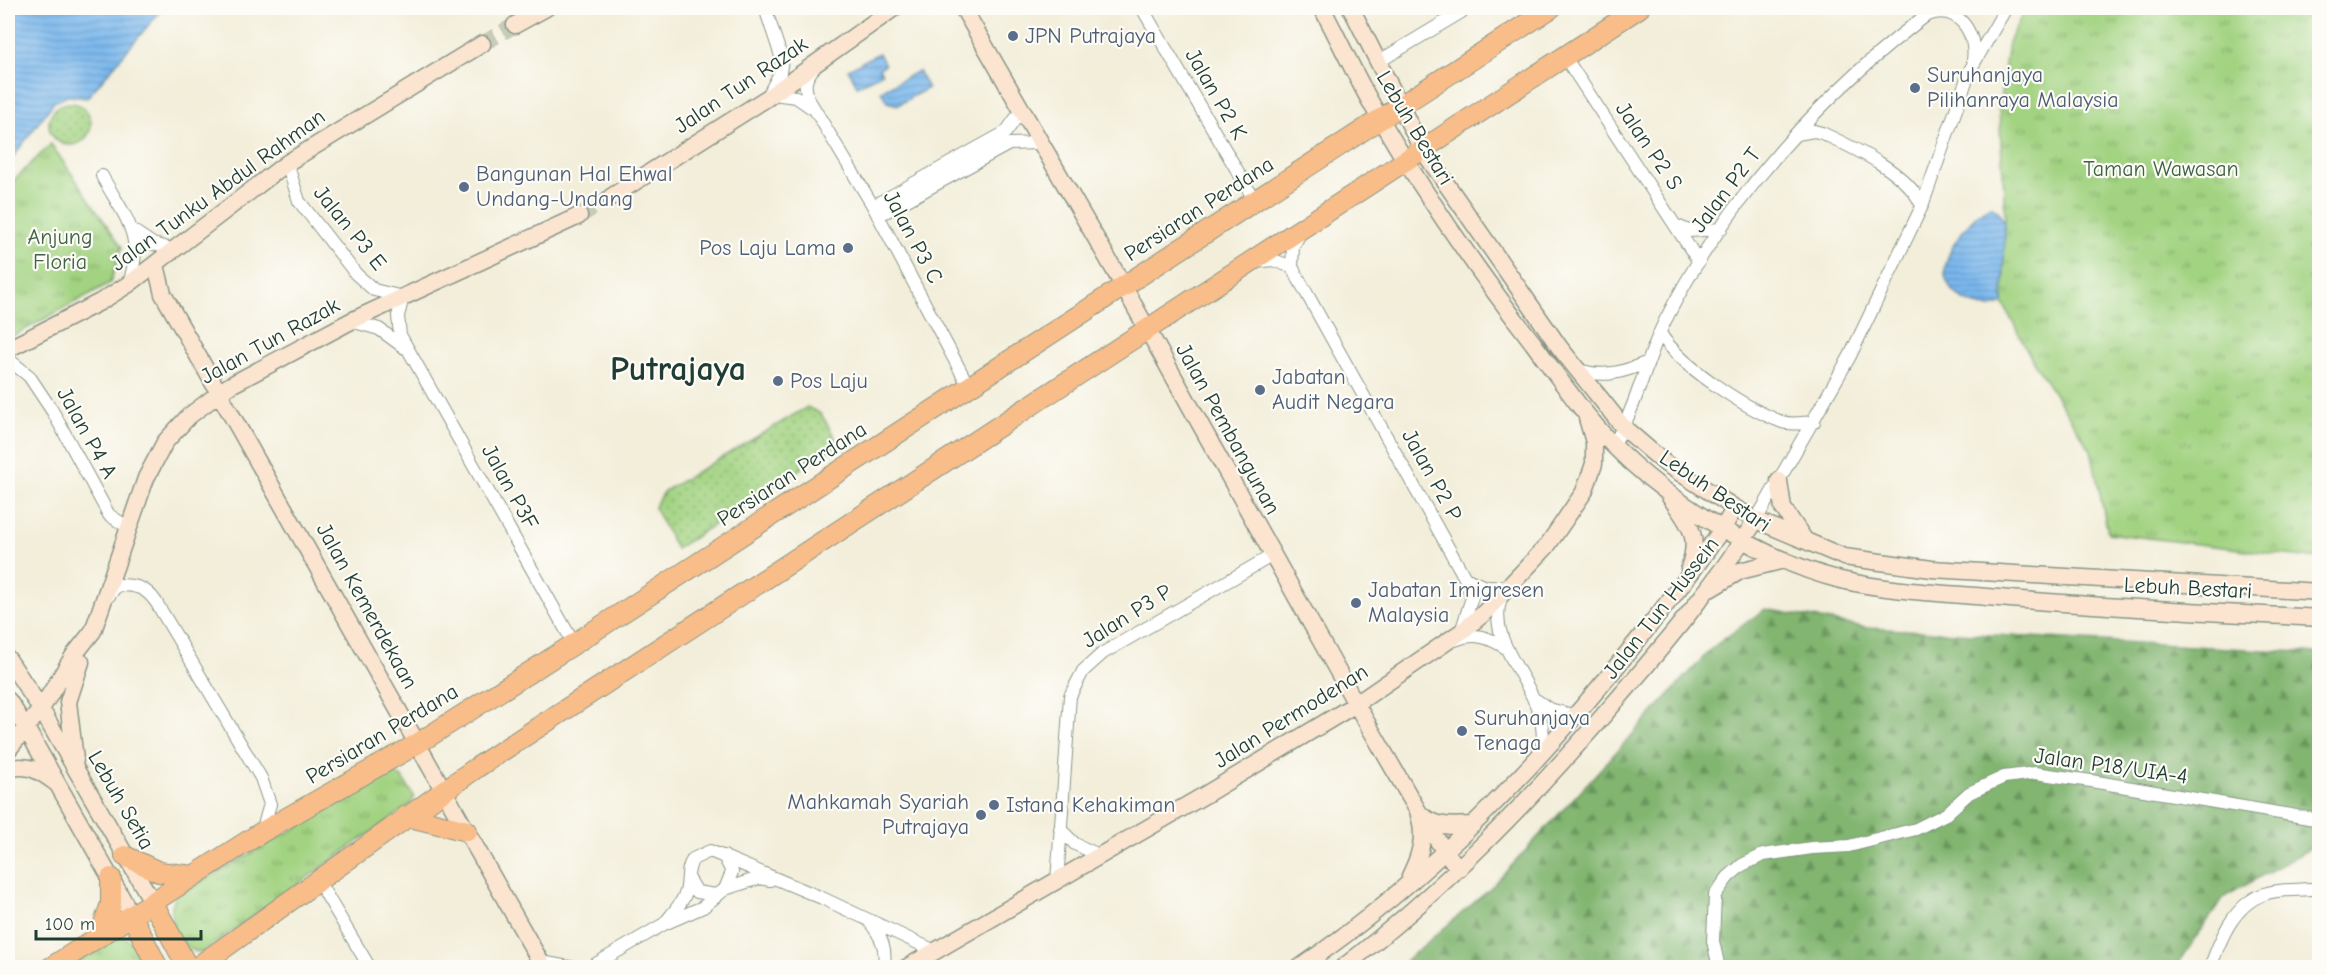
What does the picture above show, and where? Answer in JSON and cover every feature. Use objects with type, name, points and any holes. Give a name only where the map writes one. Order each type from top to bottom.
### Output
[{"type":"main road","name":"Persiaran Perdana","points":[[50,968],[262,832],[417,744],[574,644],[1551,8]]},
{"type":"main road","points":[[196,968],[445,789],[1148,331],[1563,54],[1638,8]]},
{"type":"main road","points":[[406,816],[467,831]]},
{"type":"main road","points":[[125,856],[159,872],[194,876]]},
{"type":"main road","points":[[99,937],[111,904],[111,878]]},
{"type":"main road","name":"Lebuh Setia","points":[[153,903],[188,968]]},
{"type":"main road","name":"Lebuh Setia","points":[[132,916],[158,968]]},
{"type":"street","points":[[514,25],[546,8]]},
{"type":"street","points":[[765,8],[779,43],[782,66],[770,96]]},
{"type":"street","name":"Jalan Tun Razak","points":[[611,197],[770,96],[894,8]]},
{"type":"street","name":"Jalan Pembangunan","points":[[963,8],[1124,288],[1356,704],[1420,814],[1459,869]]},
{"type":"street","name":"Jalan P2 K","points":[[1142,8],[1255,201]]},
{"type":"street","name":"Lebuh Bestari","points":[[1322,8],[1380,119],[1405,160],[1497,296],[1585,411],[1613,445],[1663,487],[1722,529],[1784,560],[1841,580],[1929,592],[2064,604],[2319,618]]},
{"type":"street","name":"Lebuh Bestari","points":[[1351,8],[1422,149],[1488,249],[1576,369],[1624,428],[1666,464],[1735,508],[1756,520],[1844,557],[1932,569],[2319,592]]},
{"type":"street","points":[[1378,62],[1468,8]]},
{"type":"street","name":"Jalan P2 T","points":[[1613,445],[1624,428],[1660,333],[1699,262],[1721,230],[1796,134],[1844,85],[1936,8]]},
{"type":"street","name":"Jalan Tun Hussein","points":[[1342,968],[1388,933],[1459,869],[1582,740],[1660,649],[1743,541],[1814,422],[1850,356],[1922,206],[1970,70],[2006,8]]},
{"type":"street","points":[[1924,16],[1944,13],[1962,21],[1973,39],[1974,49],[1970,70]]},
{"type":"street","name":"Jalan Tunku Abdul Rahman","points":[[8,349],[100,302],[129,284],[287,163],[482,44]]},
{"type":"street","name":"Jalan P2 S","points":[[1563,54],[1699,262]]},
{"type":"street","name":"Jalan P3 C","points":[[820,60],[806,77],[805,84],[815,111],[875,211],[969,387]]},
{"type":"street","name":"Jalan P3 C","points":[[770,96],[796,97],[815,111]]},
{"type":"street","points":[[875,211],[1006,132],[1021,111]]},
{"type":"street","points":[[1796,134],[1814,130],[1830,136],[1905,181],[1917,195],[1922,206]]},
{"type":"street","points":[[875,211],[1009,144],[1039,143]]},
{"type":"street","name":"Jalan P3 E","points":[[287,163],[299,201],[356,274],[374,290],[403,297]]},
{"type":"street","points":[[102,176],[132,230],[137,254],[129,284]]},
{"type":"street","name":"Jalan Tun Razak","points":[[8,750],[41,709],[74,655],[93,631],[146,478],[165,442],[189,416],[220,391],[351,321],[579,216]]},
{"type":"street","points":[[1249,263],[1273,260],[1292,267],[1293,246],[1305,226]]},
{"type":"street","points":[[1677,226],[1689,231],[1721,230]]},
{"type":"street","points":[[132,230],[153,244],[176,250]]},
{"type":"street","name":"Jalan Kemerdekaan","points":[[156,265],[164,294],[543,965]]},
{"type":"street","name":"Jalan P2 P","points":[[1292,267],[1466,578],[1472,597],[1470,612],[1454,637]]},
{"type":"street","name":"Jalan P3F","points":[[403,297],[398,327],[408,351],[574,644]]},
{"type":"street","name":"Jalan P3F","points":[[351,321],[379,329],[408,351]]},
{"type":"street","points":[[1660,333],[1669,348],[1685,364],[1764,413],[1783,422],[1814,422]]},
{"type":"street","name":"Jalan P4 A","points":[[8,359],[29,376],[53,412],[109,515],[129,528]]},
{"type":"street","points":[[1576,369],[1607,375],[1626,371],[1648,362]]},
{"type":"street","name":"Jalan Permodenan","points":[[906,968],[1057,882],[1356,704],[1454,637],[1547,546],[1584,492],[1594,464],[1594,442],[1585,411]]},
{"type":"street","points":[[1779,481],[1783,508],[1794,527],[1808,543]]},
{"type":"street","points":[[1663,487],[1691,526],[1695,545],[1689,568],[1673,594]]},
{"type":"street","name":"Jalan Tun Hussein","points":[[1299,968],[1383,908],[1514,785],[1577,716],[1673,594],[1735,508]]},
{"type":"street","name":"Jalan P3 P","points":[[1057,882],[1070,696],[1083,671],[1103,653],[1273,555]]},
{"type":"street","points":[[1704,592],[1740,571],[1784,560]]},
{"type":"street","points":[[1466,578],[1486,588],[1496,589],[1508,586]]},
{"type":"street","points":[[105,600],[117,585],[139,586],[150,592],[261,778],[270,804],[262,832]]},
{"type":"street","points":[[1508,586],[1496,612],[1499,630],[1507,649],[1536,700],[1543,731],[1541,753]]},
{"type":"street","points":[[76,769],[68,702],[73,680],[93,631]]},
{"type":"street","points":[[1454,637],[1481,636],[1492,639],[1507,649]]},
{"type":"street","name":"Lebuh Setia","points":[[8,659],[41,709],[153,903]]},
{"type":"street","name":"Lebuh Setia","points":[[8,700],[59,785],[132,916]]},
{"type":"street","points":[[1536,700],[1549,709],[1577,716]]},
{"type":"street","points":[[8,769],[22,766],[32,767],[59,785]]},
{"type":"street","name":"Jalan P18/UIA-4","points":[[1719,968],[1713,942],[1715,895],[1728,877],[1742,865],[1763,855],[1812,848],[1849,846],[1916,829],[1946,814],[1969,793],[2004,777],[2035,773],[2319,820]]},
{"type":"street","points":[[1420,814],[1433,823],[1447,827],[1473,825]]},
{"type":"street","points":[[1383,908],[1410,877],[1421,854],[1420,814]]},
{"type":"street","points":[[1060,829],[1075,844],[1101,856]]},
{"type":"street","points":[[664,924],[679,906],[686,891],[689,864],[698,854],[710,851],[822,898],[937,952]]},
{"type":"street","points":[[721,892],[732,872],[723,855]]},
{"type":"street","points":[[687,876],[697,892],[721,892]]},
{"type":"street","points":[[587,967],[664,924],[703,907],[721,892],[759,878],[780,882]]},
{"type":"street","points":[[317,879],[370,968]]},
{"type":"street","points":[[2210,968],[2220,938],[2240,911],[2252,901],[2264,894],[2319,888]]},
{"type":"street","points":[[868,920],[884,944],[883,968]]},
{"type":"street","points":[[543,965],[574,968]]},
{"type":"green space","name":"Taman Wawasan","points":[[2026,8],[2319,8],[2319,559],[2108,533],[2091,450],[2033,361],[2003,303],[2005,210],[1999,109],[2008,42]]},
{"type":"green space","points":[[70,103],[85,109],[91,124],[85,139],[70,145],[55,139],[49,124],[55,109]]},
{"type":"green space","name":"Anjung Floria","points":[[51,144],[122,247],[110,283],[8,339],[8,186]]},
{"type":"green space","points":[[807,407],[821,414],[839,444],[676,549],[654,507],[663,492]]},
{"type":"green space","points":[[1765,609],[1868,628],[2319,653],[2319,840],[2306,851],[2224,897],[2176,967],[1397,968],[1490,889],[1713,647]]},
{"type":"green space","points":[[389,775],[401,776],[414,796],[411,804],[201,953],[192,950],[179,938],[171,913],[176,896]]},
{"type":"green space","points":[[117,935],[133,943],[147,967],[69,968]]},
{"type":"water","points":[[8,8],[163,8],[87,98],[68,96],[54,102],[8,164]]},
{"type":"water","points":[[879,53],[885,65],[879,68],[882,73],[857,86],[848,69]]},
{"type":"water","points":[[918,71],[928,88],[898,105],[887,102],[881,91]]},
{"type":"water","points":[[1991,206],[1999,212],[2005,223],[2003,303],[1986,307],[1967,302],[1959,296],[1947,281],[1945,273],[1954,244],[1976,216]]},
{"type":"tunnel","points":[[482,44],[515,25]]},
{"type":"tunnel","points":[[579,216],[611,197]]},
{"type":"place","name":"JPN Putrajaya","points":[[1013,36]]},
{"type":"place","name":"Suruhanjaya Pilihanraya Malaysia","points":[[1915,88]]},
{"type":"place","name":"Bangunan Hal Ehwal Undang-Undang","points":[[464,187]]},
{"type":"place","name":"Pos Laju Lama","points":[[848,248]]},
{"type":"place","name":"Pos Laju","points":[[778,381]]},
{"type":"place","name":"Jabatan Audit Negara","points":[[1260,390]]},
{"type":"place","name":"Jabatan Imigresen Malaysia","points":[[1356,603]]},
{"type":"place","name":"Suruhanjaya Tenaga","points":[[1462,731]]},
{"type":"place","name":"Istana Kehakiman","points":[[994,805]]},
{"type":"place","name":"Mahkamah Syariah Putrajaya","points":[[981,815]]},
{"type":"district","name":"Putrajaya","points":[[678,369]]}]
